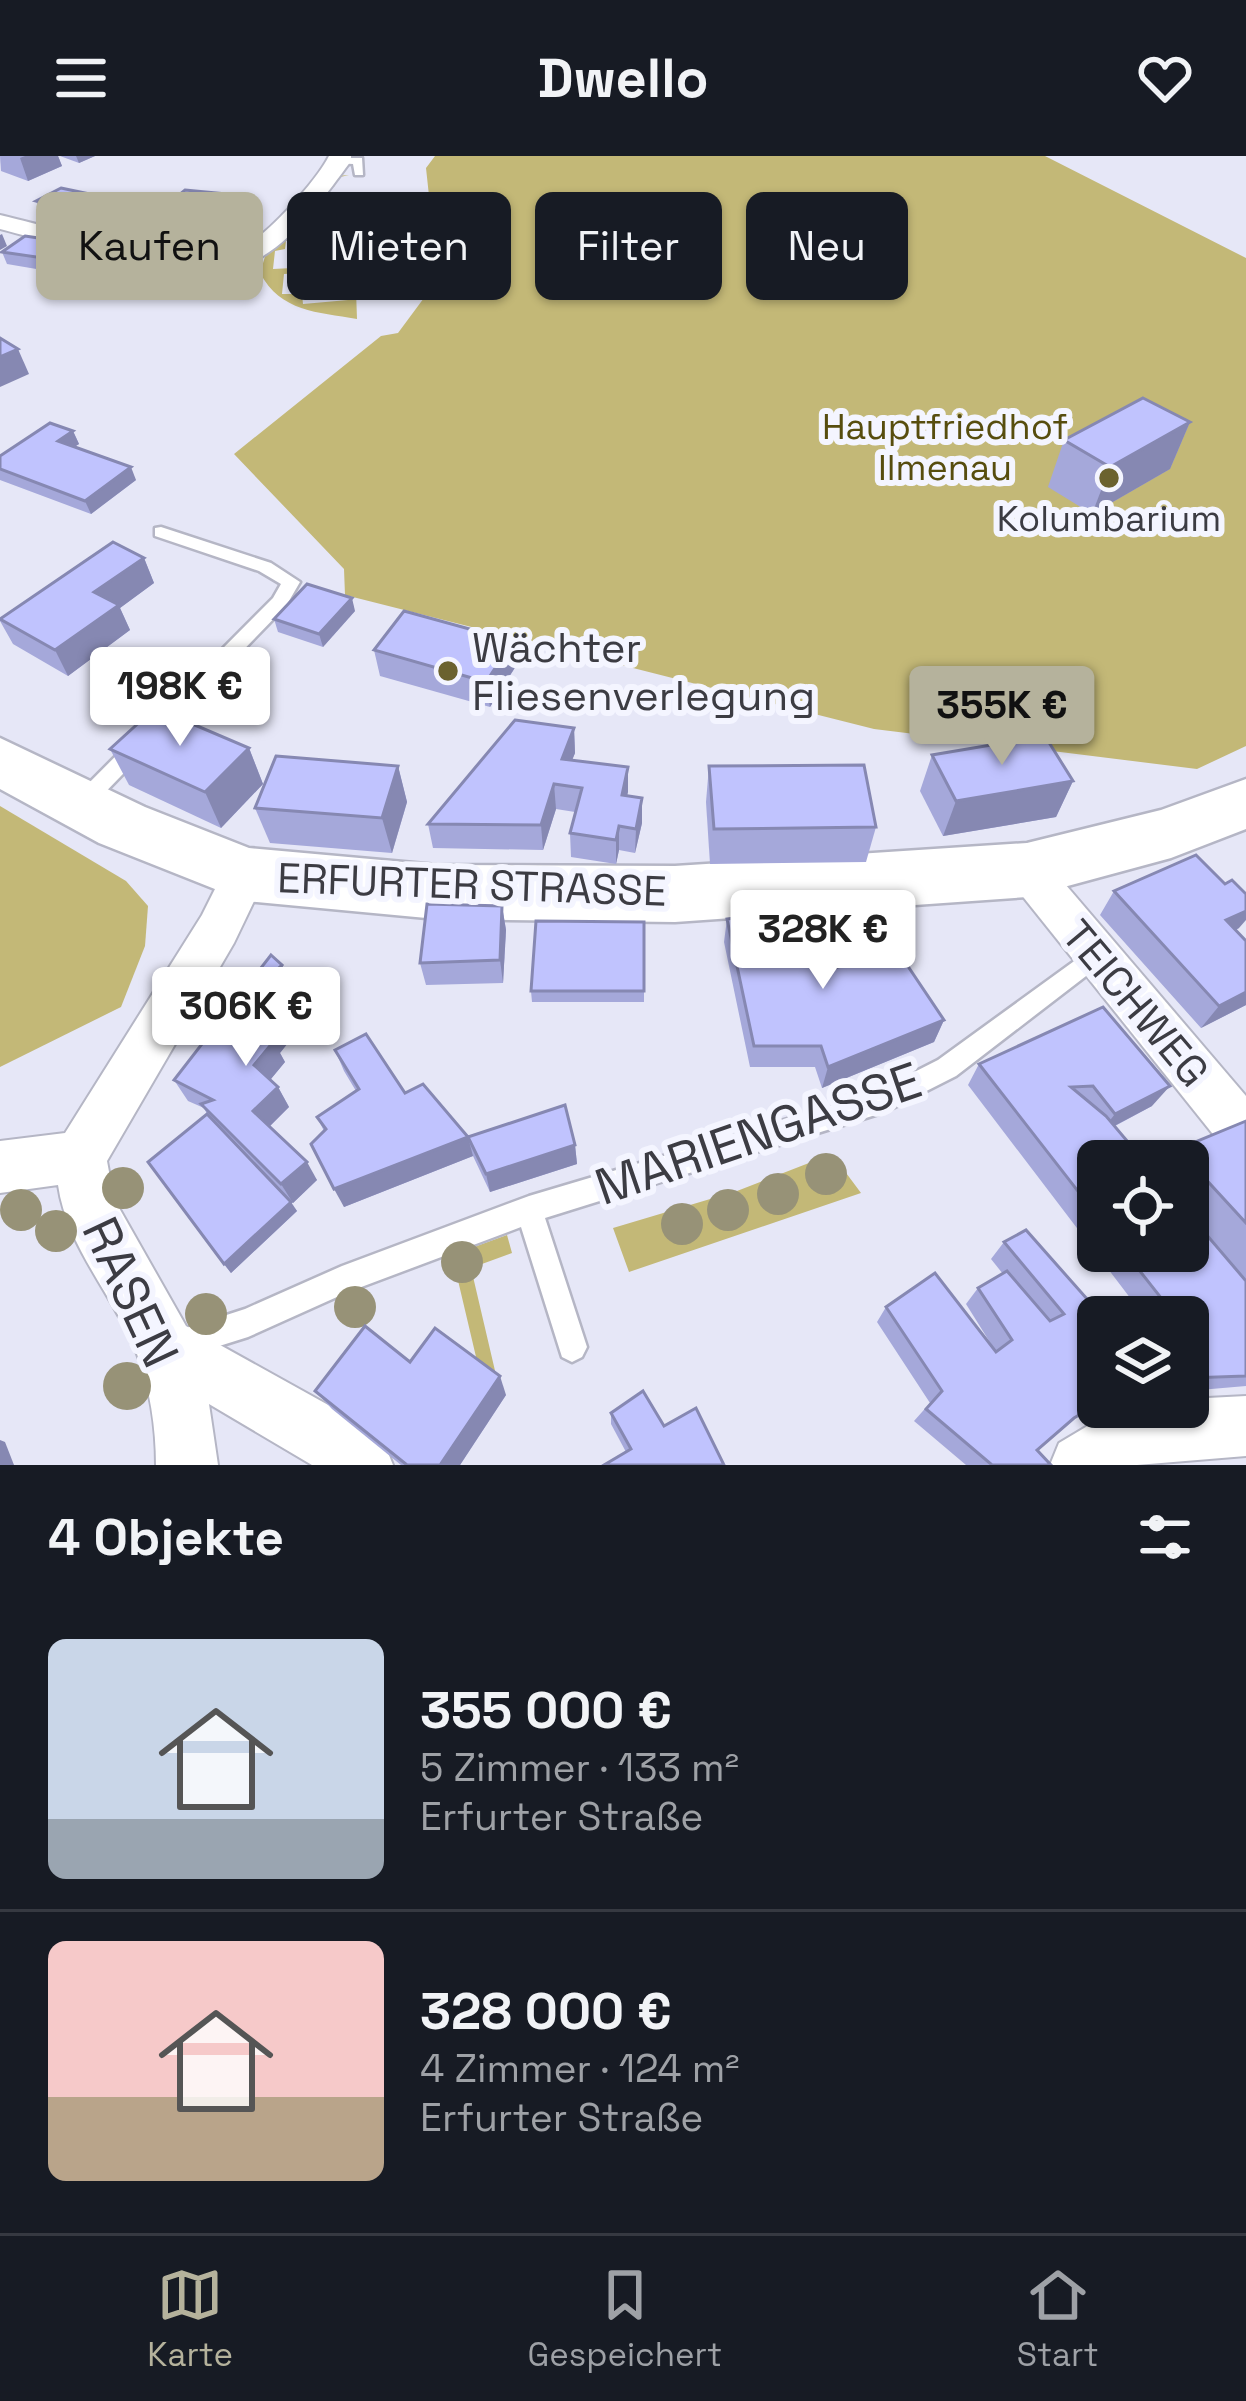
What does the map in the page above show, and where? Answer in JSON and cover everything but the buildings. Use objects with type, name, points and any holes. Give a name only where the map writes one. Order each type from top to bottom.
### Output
[{"type":"main road","name":"ERFURTER STRASSE","points":[[0,761],[80,806],[245,874],[437,892],[675,894],[1027,870],[1172,833],[1246,803]]},
{"type":"street","points":[[0,222],[87,244],[239,257],[260,245],[346,163]]},
{"type":"street","name":"TEICHWEG","points":[[1027,870],[1246,1135]]},
{"type":"street","points":[[0,1167],[80,1157],[218,929],[245,874]]},
{"type":"street","name":"RASEN","points":[[80,1157],[88,1206],[165,1347],[186,1432],[187,1465]]},
{"type":"street","points":[[165,1347],[318,1432],[362,1465]]},
{"type":"street","points":[[1081,1465],[1132,1433],[1246,1426]]},
{"type":"lane","points":[[80,806],[280,602],[290,582],[265,567],[160,532]]},
{"type":"lane","name":"MARIENGASSE","points":[[165,1347],[248,1323],[342,1280],[529,1210],[876,1104],[947,1068],[1095,956]]},
{"type":"lane","points":[[529,1210],[572,1347]]},
{"type":"green space","name":"Hauptfriedhof Ilmenau","points":[[435,156],[1045,156],[1246,258],[1246,746],[1197,769],[874,729],[345,595],[344,569],[234,454],[381,336],[398,333],[422,300],[511,300],[511,192],[429,192],[426,168]]},
{"type":"green space","points":[[287,229],[285,249],[275,251],[273,269],[287,268],[282,294],[303,304],[356,300],[357,319],[314,312],[289,303],[278,296],[263,277],[267,250]]},
{"type":"green space","points":[[0,806],[126,881],[148,906],[145,946],[121,1007],[0,1067]]},
{"type":"green space","points":[[832,1154],[861,1193],[629,1272],[613,1228],[737,1191]]},
{"type":"green space","points":[[507,1235],[512,1253],[471,1268],[496,1375],[477,1361],[452,1255]]},
{"type":"place","name":"Kolumbarium","points":[[1109,478]]},
{"type":"place","name":"Wächter Fliesenverlegung","points":[[448,671]]}]
